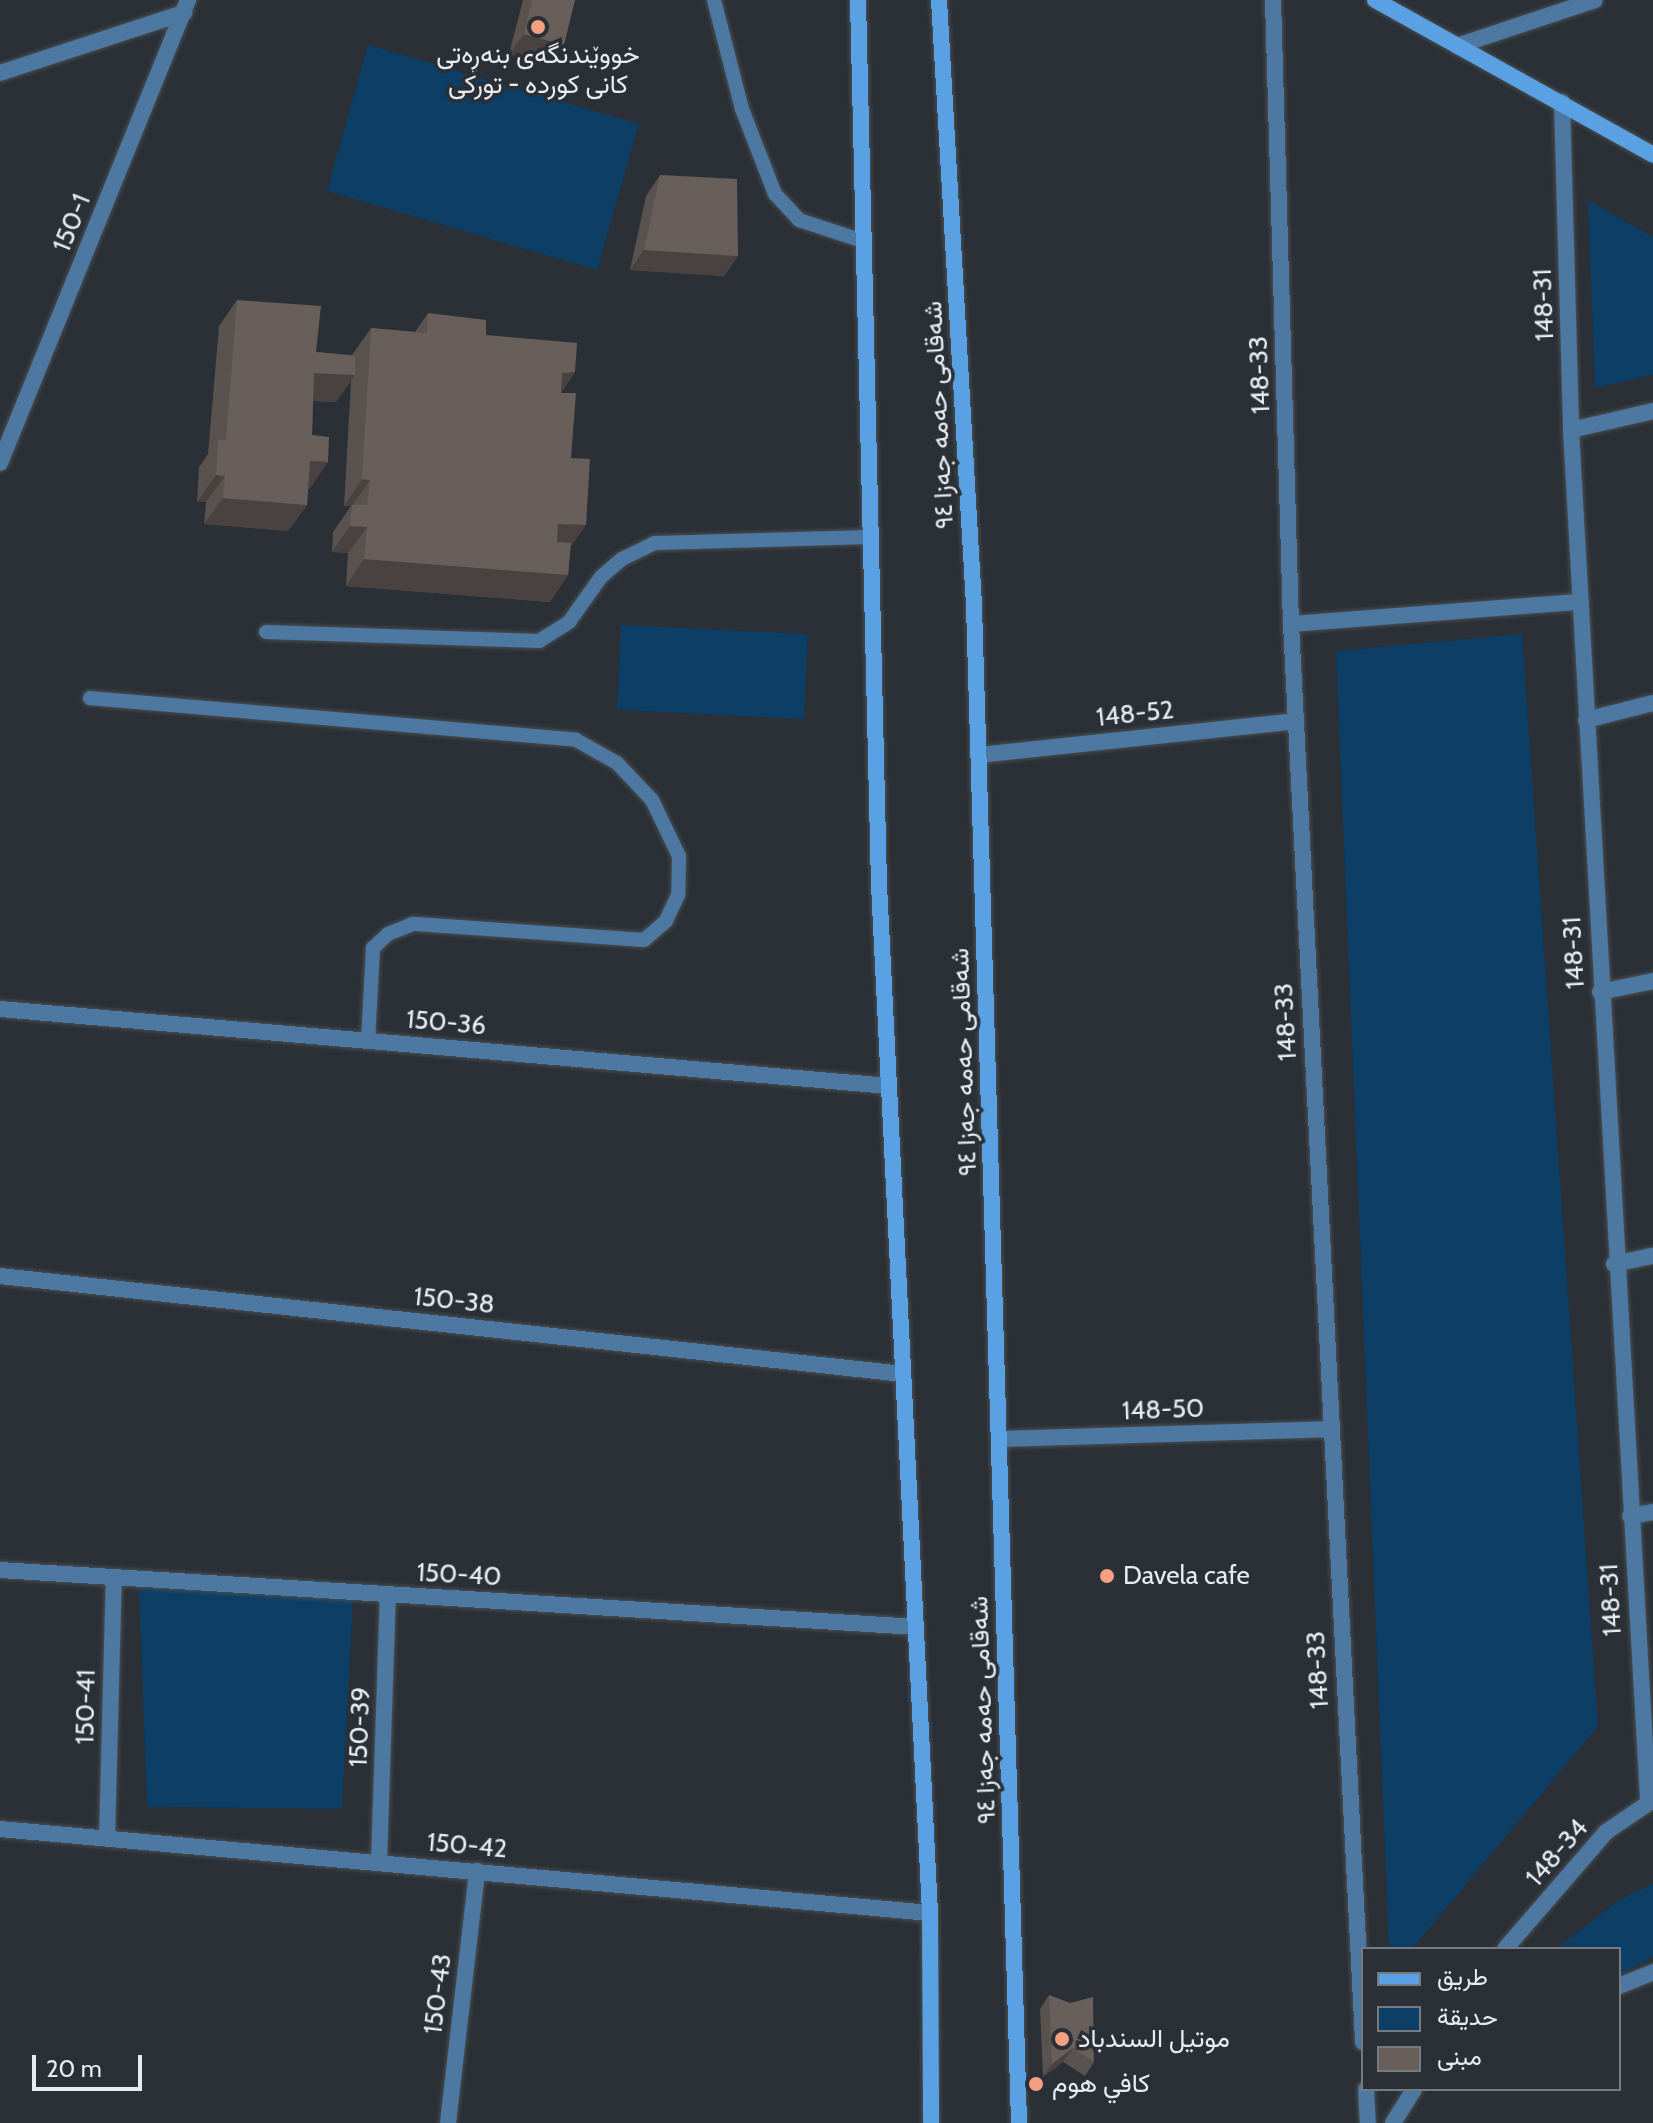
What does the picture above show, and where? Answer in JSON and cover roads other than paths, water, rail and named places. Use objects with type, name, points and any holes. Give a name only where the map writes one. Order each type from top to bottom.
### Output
[{"type":"main road","points":[[858,0],[860,240],[889,1086],[930,1913],[931,2123]]},
{"type":"main road","name":"شەقامی حەمە جەزا ٩٤","points":[[939,0],[979,755],[1019,2123]]},
{"type":"main road","points":[[1375,0],[1653,155]]},
{"type":"street","name":"148-33","points":[[1273,0],[1291,624],[1328,1429],[1361,2007]]},
{"type":"street","points":[[1457,46],[1595,0]]},
{"type":"street","points":[[0,73],[186,6]]},
{"type":"street","name":"150-1","points":[[0,463],[186,6]]},
{"type":"street","name":"148-31","points":[[1562,102],[1571,430],[1614,1264],[1651,1800]]},
{"type":"street","points":[[1571,430],[1653,411]]},
{"type":"street","points":[[1291,624],[1580,602]]},
{"type":"street","points":[[1586,720],[1653,703]]},
{"type":"street","name":"148-52","points":[[979,755],[1296,721]]},
{"type":"street","points":[[1600,992],[1653,981]]},
{"type":"street","name":"150-36","points":[[0,1009],[889,1086]]},
{"type":"street","points":[[1614,1264],[1653,1256]]},
{"type":"street","name":"150-38","points":[[0,1276],[903,1374]]},
{"type":"street","name":"148-50","points":[[999,1439],[1328,1429]]},
{"type":"street","points":[[1630,1516],[1653,1512]]},
{"type":"street","name":"150-40","points":[[0,1570],[915,1627]]},
{"type":"street","name":"150-41","points":[[107,1838],[114,1577]]},
{"type":"street","name":"150-39","points":[[379,1862],[388,1594]]},
{"type":"street","name":"148-34","points":[[1507,1947],[1606,1832],[1651,1800]]},
{"type":"street","name":"150-42","points":[[0,1829],[930,1913]]},
{"type":"street","name":"150-43","points":[[448,2123],[477,1871]]},
{"type":"street","points":[[1621,1985],[1653,1972]]},
{"type":"street","points":[[1366,2091],[1368,2123]]},
{"type":"street","points":[[1393,2123],[1413,2091]]},
{"type":"lane","points":[[714,0],[742,109],[775,194],[799,220],[860,240]]},
{"type":"lane","points":[[266,632],[539,641],[569,622],[601,577],[622,559],[655,543],[871,537]]},
{"type":"lane","points":[[90,698],[576,740],[617,763],[652,800],[679,856],[678,895],[666,921],[644,940],[413,924],[388,934],[373,948],[368,1041]]},
{"type":"place","name":"خووێندنگەی بنەڕەتی کانی کوردە - تورکی","points":[[538,27]]},
{"type":"place","name":"Davela cafe","points":[[1107,1576]]},
{"type":"place","name":"موتيل السندباد","points":[[1062,2039]]},
{"type":"place","name":"كافي هوم","points":[[1036,2084]]}]
